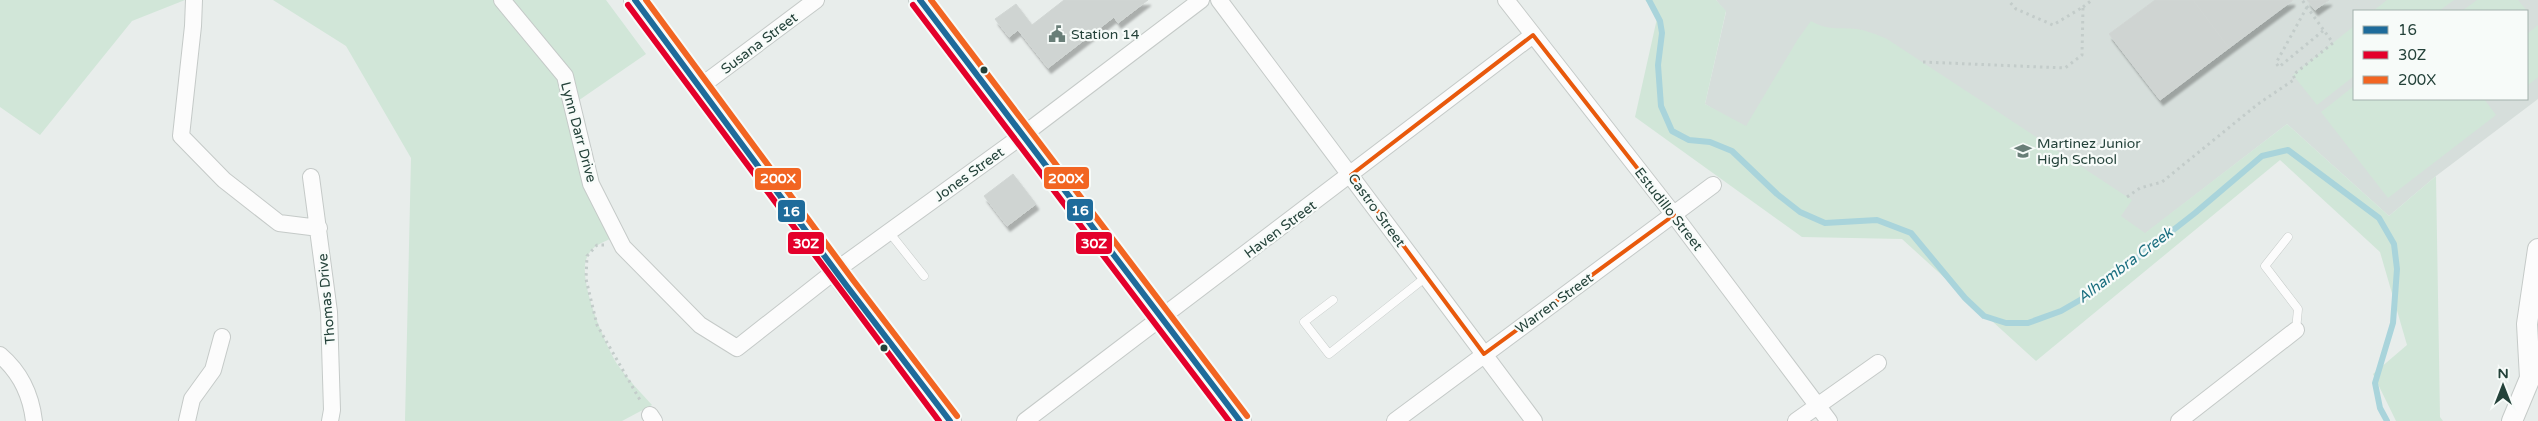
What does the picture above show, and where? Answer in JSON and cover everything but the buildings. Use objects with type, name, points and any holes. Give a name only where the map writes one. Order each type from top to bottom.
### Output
[{"type":"main road","points":[[635,0],[950,421]]},
{"type":"main road","points":[[920,0],[1240,421]]},
{"type":"street","points":[[194,0],[181,136],[224,180],[279,223],[319,228]]},
{"type":"street","name":"Lynn Darr Drive","points":[[502,0],[565,76],[591,184],[623,247],[700,325],[737,348]]},
{"type":"street","name":"Susana Street","points":[[701,86],[816,0]]},
{"type":"street","name":"Jones Street","points":[[737,348],[836,271],[1023,135],[1201,0]]},
{"type":"street","name":"Castro Street","points":[[1219,0],[1352,175],[1534,421]]},
{"type":"street","name":"Estudillo Street","points":[[1506,0],[1674,215],[1829,421]]},
{"type":"street","name":"Haven Street","points":[[1025,421],[1534,36]]},
{"type":"street","name":"Thomas Drive","points":[[311,177],[329,312],[332,410],[330,421]]},
{"type":"street","name":"Warren Street","points":[[1395,421],[1712,186]]},
{"type":"street","points":[[2512,421],[2530,378],[2527,324],[2538,249]]},
{"type":"street","points":[[2178,421],[2296,330]]},
{"type":"street","points":[[187,421],[192,399],[213,370],[222,337]]},
{"type":"street","points":[[0,355],[9,362],[25,388],[32,407],[34,421]]},
{"type":"street","points":[[1796,421],[1878,363]]},
{"type":"lane","points":[[889,232],[924,276]]},
{"type":"lane","points":[[2288,237],[2265,266],[2298,309],[2296,330]]},
{"type":"lane","points":[[1333,300],[1304,322],[1329,354],[1426,277]]},
{"type":"path","points":[[2008,0],[2016,9],[2054,25],[2092,0]]},
{"type":"path","points":[[2127,198],[2140,188],[2162,182],[2258,104],[2295,79],[2293,76],[2333,43],[2302,0]]},
{"type":"path","points":[[1924,62],[2065,68],[2082,55],[2083,7]]},
{"type":"path","points":[[2307,7],[2276,63],[2279,68],[2324,30]]},
{"type":"path","points":[[623,247],[597,245],[587,256],[586,279],[597,325],[652,418]]},
{"type":"highlighted area","points":[[1533,35],[1674,215],[1484,354],[1351,175]]},
{"type":"shaded area","name":"Martinez Junior High School","points":[[1716,0],[2538,0],[2538,99],[2436,176],[2389,216],[2287,124],[2085,280],[2010,291],[1705,104],[1726,12]]},
{"type":"green space","points":[[0,0],[185,0],[132,21],[40,135],[0,107]]},
{"type":"green space","points":[[273,0],[606,0],[646,54],[572,105],[591,184],[610,239],[600,243],[588,255],[585,265],[585,278],[593,310],[617,364],[652,405],[622,421],[405,421],[411,158],[346,46]]},
{"type":"green space","points":[[1645,0],[1716,0],[1726,11],[1705,104],[1746,126],[1798,39],[1811,21],[1828,27],[1865,31],[1887,39],[2132,200],[2121,216],[2145,233],[2287,124],[2389,216],[2436,176],[2440,417],[2443,421],[2396,421],[2373,374],[2407,345],[2380,252],[2280,160],[2036,361],[1902,239],[1802,237],[1635,117],[1658,14]]},
{"type":"green space","points":[[2387,0],[2454,0],[2440,10],[2374,10]]},
{"type":"green space","points":[[2477,0],[2518,0],[2526,10],[2463,10]]},
{"type":"green space","points":[[2538,25],[2538,77],[2528,85],[2528,33]]},
{"type":"green space","points":[[2353,27],[2353,77],[2317,105],[2293,75]]},
{"type":"green space","points":[[2353,87],[2353,100],[2485,100],[2496,115],[2388,198],[2321,112]]},
{"type":"waterway","name":"Alhambra Creek","points":[[1649,0],[1660,21],[1662,33],[1658,65],[1661,106],[1672,131],[1689,140],[1710,142],[1732,151],[1777,194],[1800,212],[1825,223],[1877,220],[1911,233],[1965,298],[1984,316],[2006,323],[2028,323],[2061,311],[2094,292],[2195,213],[2262,156],[2288,150],[2379,218],[2394,244],[2397,269],[2393,323],[2375,383],[2380,408],[2387,421]]},
{"type":"transit line","name":"16","points":[[635,0],[846,285],[950,421]]},
{"type":"transit line","name":"200X","points":[[646,0],[853,280],[957,416]]},
{"type":"transit line","name":"16","points":[[920,0],[1240,421]]},
{"type":"transit line","name":"200X","points":[[931,0],[1247,416]]},
{"type":"transit line","name":"30Z","points":[[628,5],[939,421]]},
{"type":"transit line","name":"30Z","points":[[913,5],[1229,421]]},
{"type":"place","name":"Station 14","points":[[1057,34]]},
{"type":"place","name":"Martinez Junior High School","points":[[2023,151]]}]
